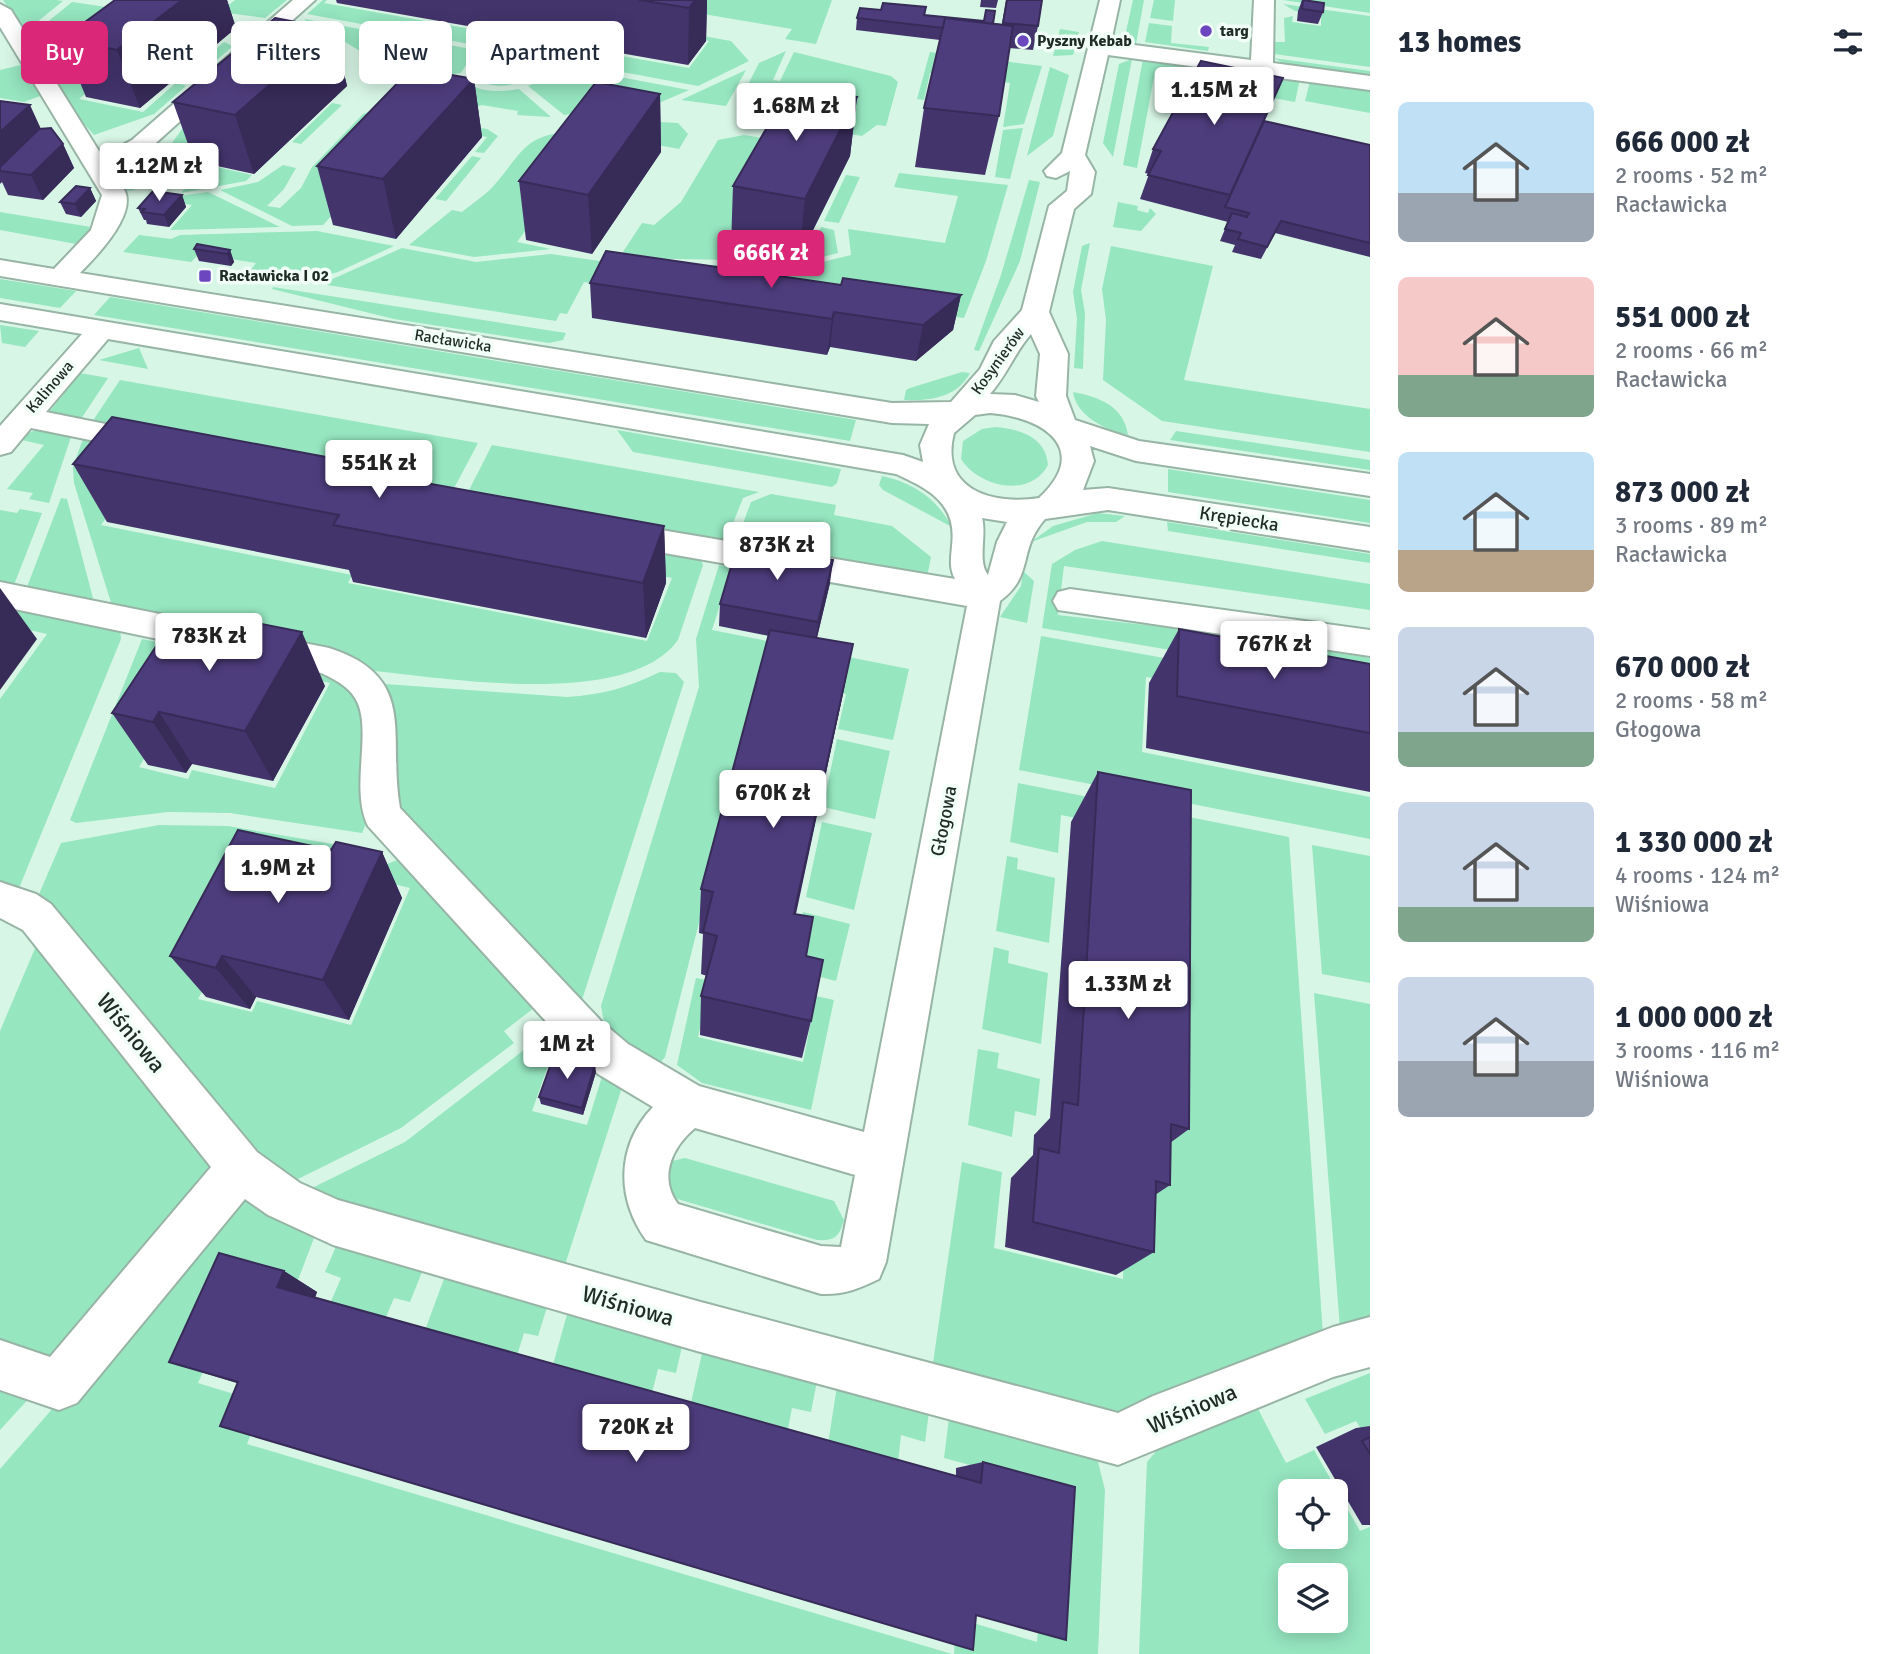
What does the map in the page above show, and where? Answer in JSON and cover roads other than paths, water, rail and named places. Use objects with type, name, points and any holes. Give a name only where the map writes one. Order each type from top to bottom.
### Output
[{"type":"street","points":[[99,168],[140,145],[305,0]]},
{"type":"street","name":"Kosynierów","points":[[960,410],[993,372],[1004,347],[1035,312],[1062,205],[1079,194],[1083,172],[1073,155],[1110,0]]},
{"type":"street","points":[[1262,68],[1264,0]]},
{"type":"street","points":[[0,10],[31,58],[59,110],[114,195],[111,217],[92,246],[61,278]]},
{"type":"street","points":[[1100,47],[1370,83]]},
{"type":"street","name":"Racławicka","points":[[0,268],[906,414],[960,410]]},
{"type":"street","points":[[0,312],[903,465],[928,475],[981,507],[998,511],[1041,509]]},
{"type":"street","name":"Kosynierów","points":[[1035,312],[1054,354],[1051,396],[1063,426]]},
{"type":"street","name":"Kalinowa","points":[[0,445],[101,330]]},
{"type":"street","points":[[983,596],[967,571],[970,538],[967,520],[942,474],[935,447],[948,420],[960,410],[980,404],[1024,406],[1046,414],[1063,426],[1112,445],[1370,485]]},
{"type":"street","points":[[24,417],[172,447]]},
{"type":"street","points":[[581,527],[983,596],[1005,580],[1010,546],[1018,528],[1070,486],[1078,463],[1075,448],[1063,426]]},
{"type":"street","name":"Krępiecka","points":[[1041,509],[1087,499],[1108,499],[1370,539]]},
{"type":"street","points":[[0,594],[329,662],[361,678],[374,693],[380,717],[377,789],[382,815],[587,1036],[613,1059],[690,1105],[880,1158]]},
{"type":"street","name":"Głogowa","points":[[690,1105],[675,1114],[652,1144],[645,1187],[653,1213],[663,1223],[821,1270],[843,1271],[862,1262],[981,622],[983,596]]},
{"type":"street","points":[[1070,601],[1370,643]]},
{"type":"street","name":"Wiśniowa","points":[[0,900],[22,907],[37,916],[241,1168],[284,1199],[332,1222],[697,1326],[1118,1439],[1135,1434],[1153,1422],[1333,1352],[1370,1342]]},
{"type":"street","points":[[0,1365],[59,1385],[241,1168]]},
{"type":"place","name":"targ","points":[[1206,31]]},
{"type":"place","name":"Pyszny Kebab","points":[[1023,41]]},
{"type":"place","name":"Racławicka I 02","points":[[205,276]]}]
